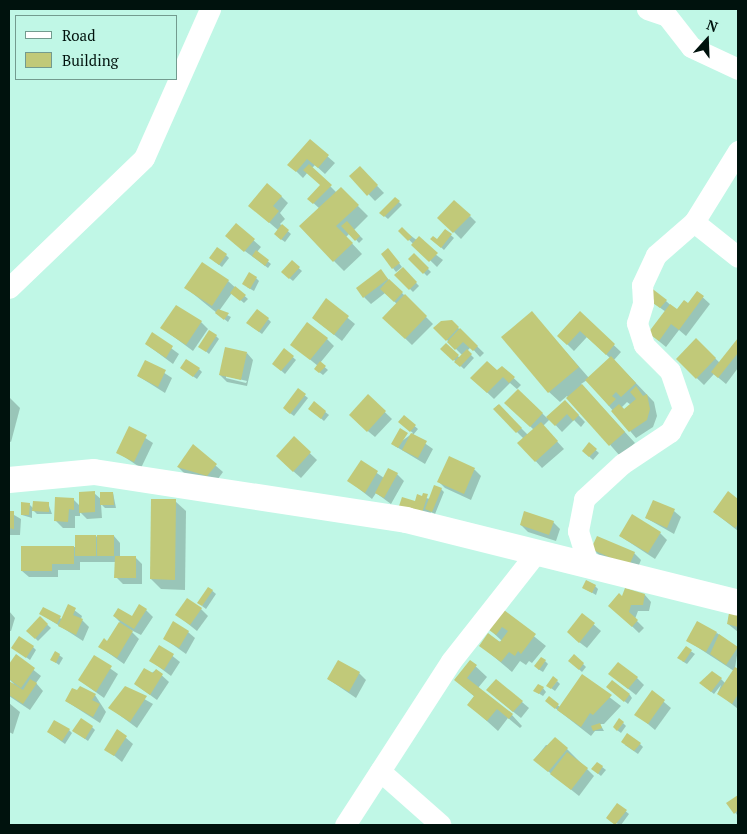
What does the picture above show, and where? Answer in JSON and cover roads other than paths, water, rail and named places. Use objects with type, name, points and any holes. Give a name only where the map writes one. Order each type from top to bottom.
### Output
[{"type":"main road","points":[[9,480],[94,472],[406,520],[738,603]]},
{"type":"street","points":[[9,288],[144,158],[210,9]]},
{"type":"street","points":[[647,9],[667,16],[690,48],[738,69]]},
{"type":"street","points":[[589,567],[578,531],[584,499],[622,464],[670,432],[683,409],[670,371],[644,345],[637,323],[643,303],[642,285],[656,254],[694,222],[738,151]]},
{"type":"street","points":[[694,222],[738,257]]},
{"type":"street","points":[[345,825],[452,661],[536,553]]},
{"type":"street","points":[[380,771],[441,825]]}]
